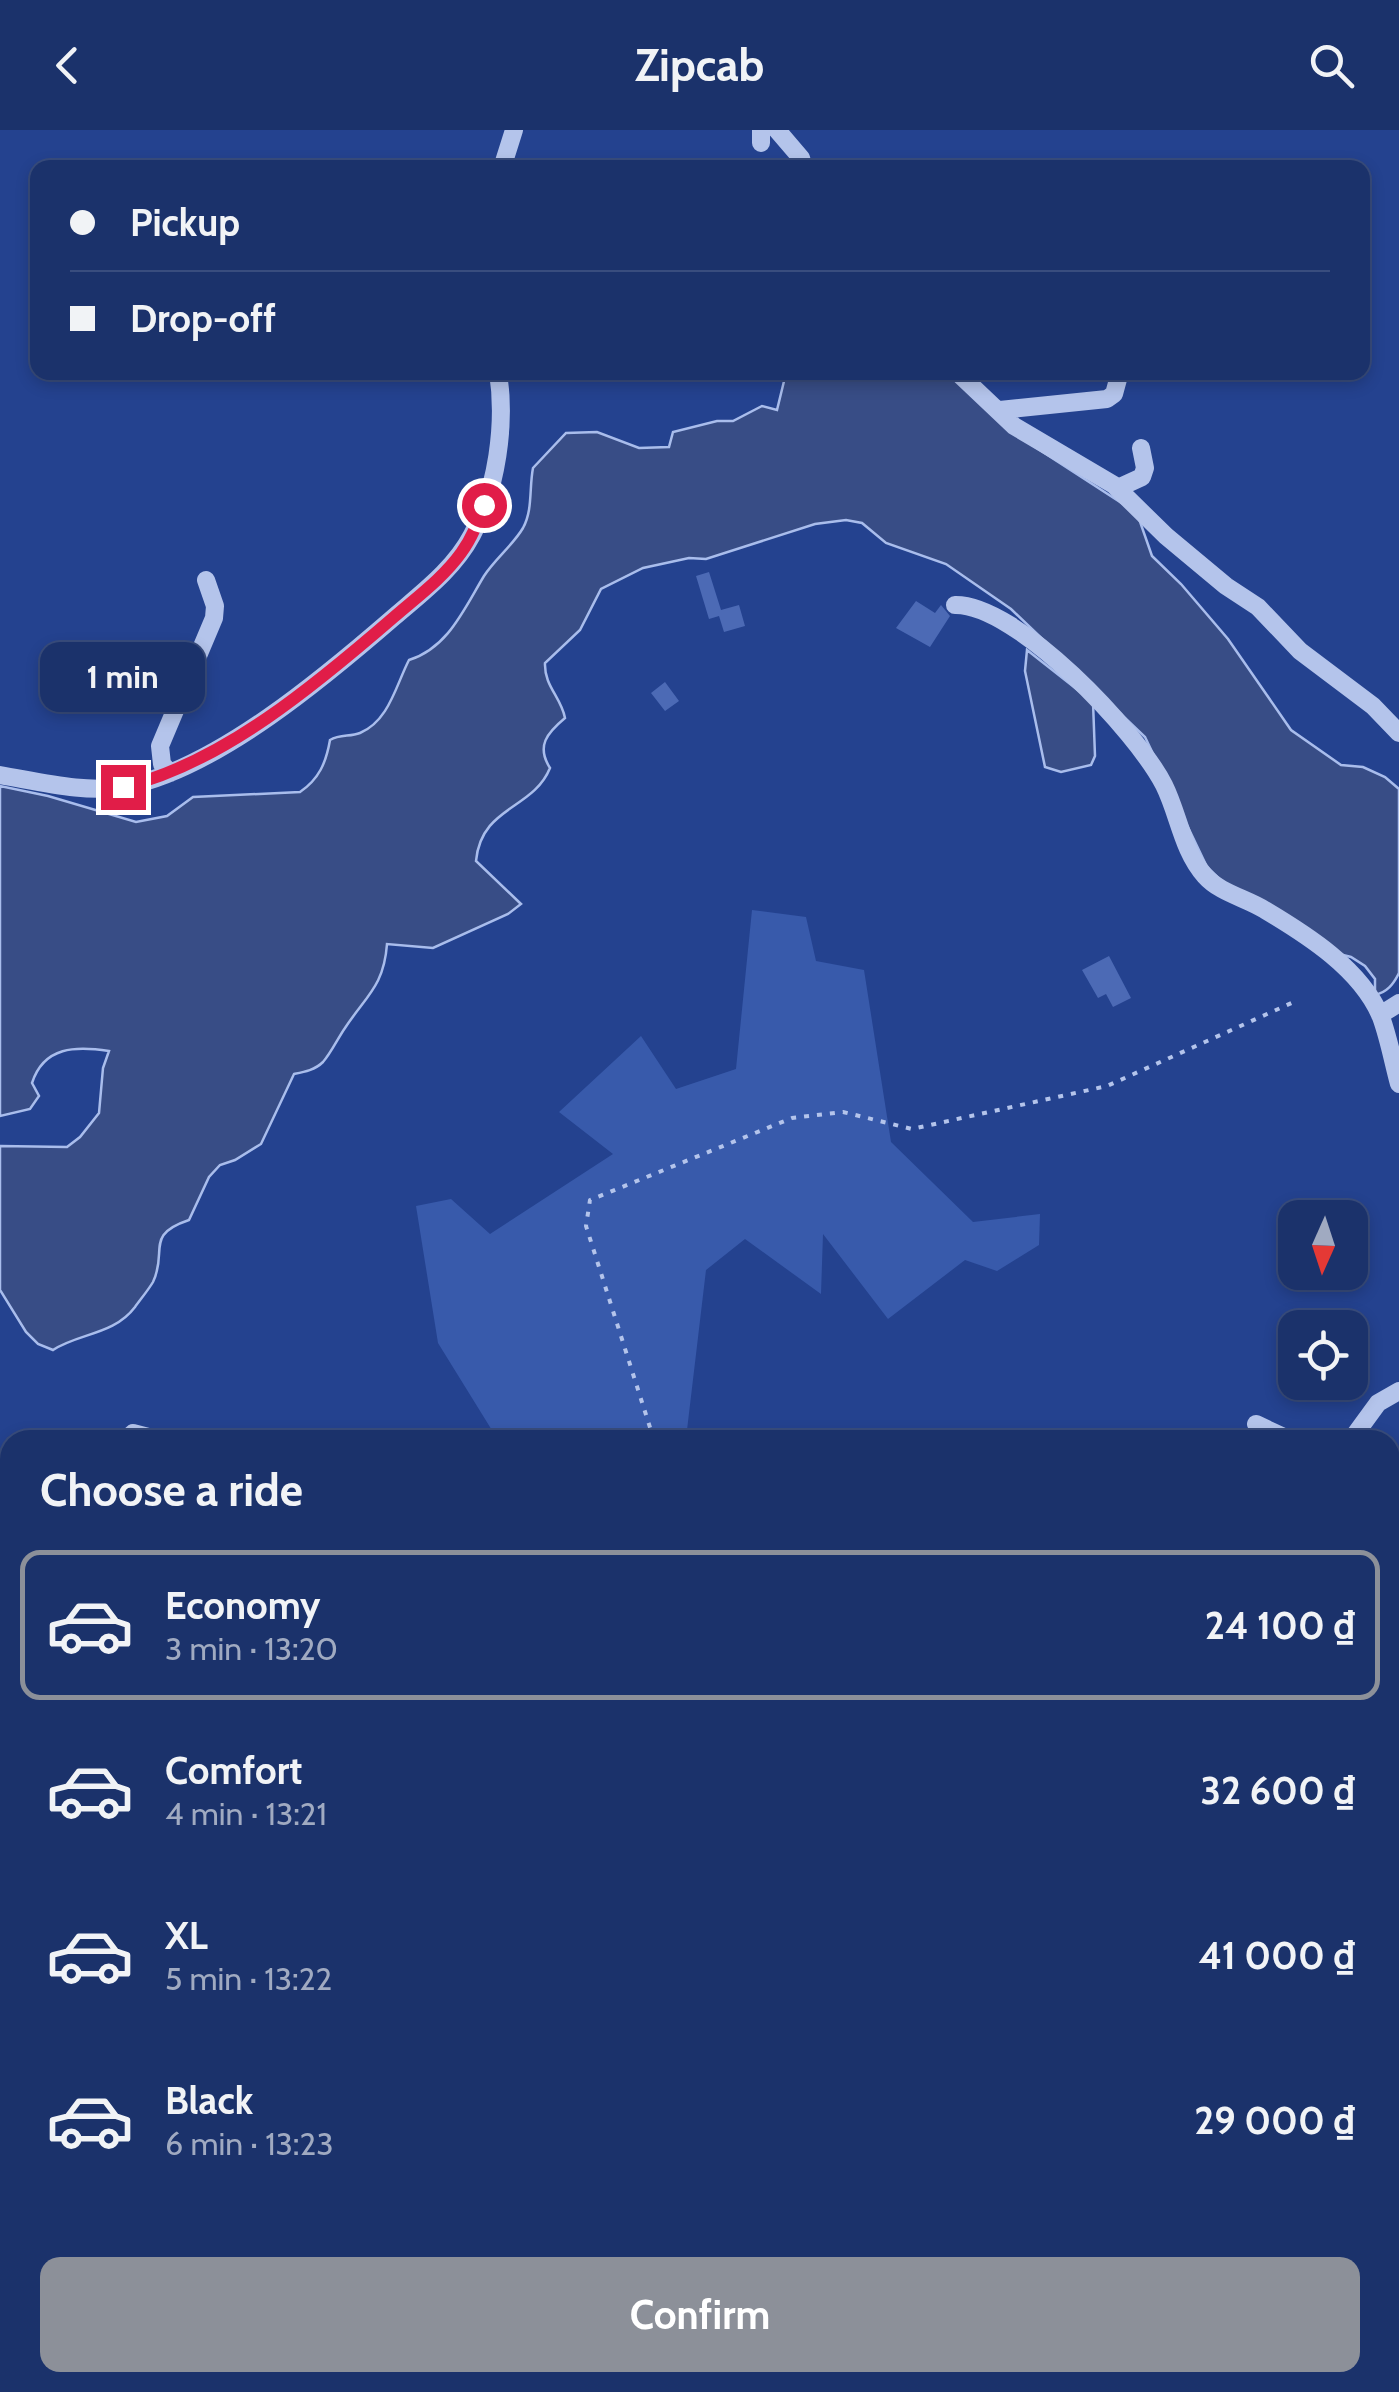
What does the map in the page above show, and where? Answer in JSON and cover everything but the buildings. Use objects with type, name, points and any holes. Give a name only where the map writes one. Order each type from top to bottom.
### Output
[{"type":"street","points":[[505,160],[514,130]]},
{"type":"street","points":[[777,130],[802,160]]},
{"type":"street","points":[[0,775],[102,788],[123,787],[170,774],[286,703],[365,642],[442,575],[474,533],[496,458],[499,380]]},
{"type":"street","points":[[966,380],[1014,426],[1118,488],[1166,536],[1258,608],[1300,652],[1373,706],[1399,733]]},
{"type":"street","points":[[1000,410],[1100,401],[1114,394],[1118,380]]},
{"type":"street","points":[[1118,488],[1142,478],[1146,468],[1142,448]]},
{"type":"street","points":[[170,774],[162,764],[160,746],[214,618],[215,606],[206,580]]},
{"type":"street","points":[[955,604],[966,604],[1046,649],[1096,698],[1164,784],[1194,862],[1204,875],[1213,884],[1301,932],[1359,982],[1380,1015],[1399,1084]]},
{"type":"street","points":[[1380,1015],[1399,1003]]},
{"type":"street","points":[[1358,1430],[1378,1403],[1399,1390]]},
{"type":"street","points":[[1256,1424],[1269,1430]]},
{"type":"path","points":[[651,1430],[586,1226],[590,1200],[792,1118],[843,1112],[912,1129],[1107,1086],[1296,1001]]},
{"type":"shaded area","points":[[784,380],[962,380],[1029,443],[1137,513],[1152,556],[1228,639],[1291,730],[1341,765],[1363,767],[1399,789],[1399,973],[1392,984],[1375,995],[1375,979],[1365,966],[1331,952],[1230,889],[1207,867],[1145,737],[1011,609],[946,564],[886,543],[862,523],[846,520],[815,524],[706,559],[689,558],[643,568],[601,589],[580,630],[545,663],[547,678],[565,718],[544,746],[550,768],[532,793],[487,829],[476,861],[521,904],[508,914],[433,948],[387,944],[373,990],[323,1062],[294,1074],[261,1144],[220,1165],[209,1177],[189,1220],[166,1232],[153,1282],[135,1307],[117,1323],[53,1350],[38,1344],[0,1290],[0,1146],[67,1147],[80,1137],[99,1113],[103,1068],[109,1051],[73,1049],[53,1055],[37,1071],[32,1083],[39,1096],[30,1109],[0,1116],[0,786],[136,822],[167,816],[193,797],[300,792],[321,770],[330,740],[360,733],[378,720],[409,660],[434,646],[454,626],[488,570],[523,528],[530,506],[533,468],[566,433],[597,432],[639,448],[669,447],[673,432],[733,421],[762,406],[777,410]]},
{"type":"shaded area","points":[[1027,650],[1093,702],[1095,756],[1091,765],[1061,772],[1045,767],[1025,671]]},
{"type":"shaded area","points":[[752,910],[806,917],[816,961],[864,970],[891,1142],[973,1222],[1040,1214],[1039,1245],[997,1271],[965,1260],[888,1319],[823,1234],[821,1294],[745,1239],[706,1270],[687,1430],[492,1430],[438,1343],[416,1206],[451,1199],[490,1234],[613,1154],[559,1112],[641,1036],[676,1089],[736,1069]]},
{"type":"route","points":[[123,787],[170,774],[226,743],[365,642],[460,555],[474,533],[484,505]]}]
